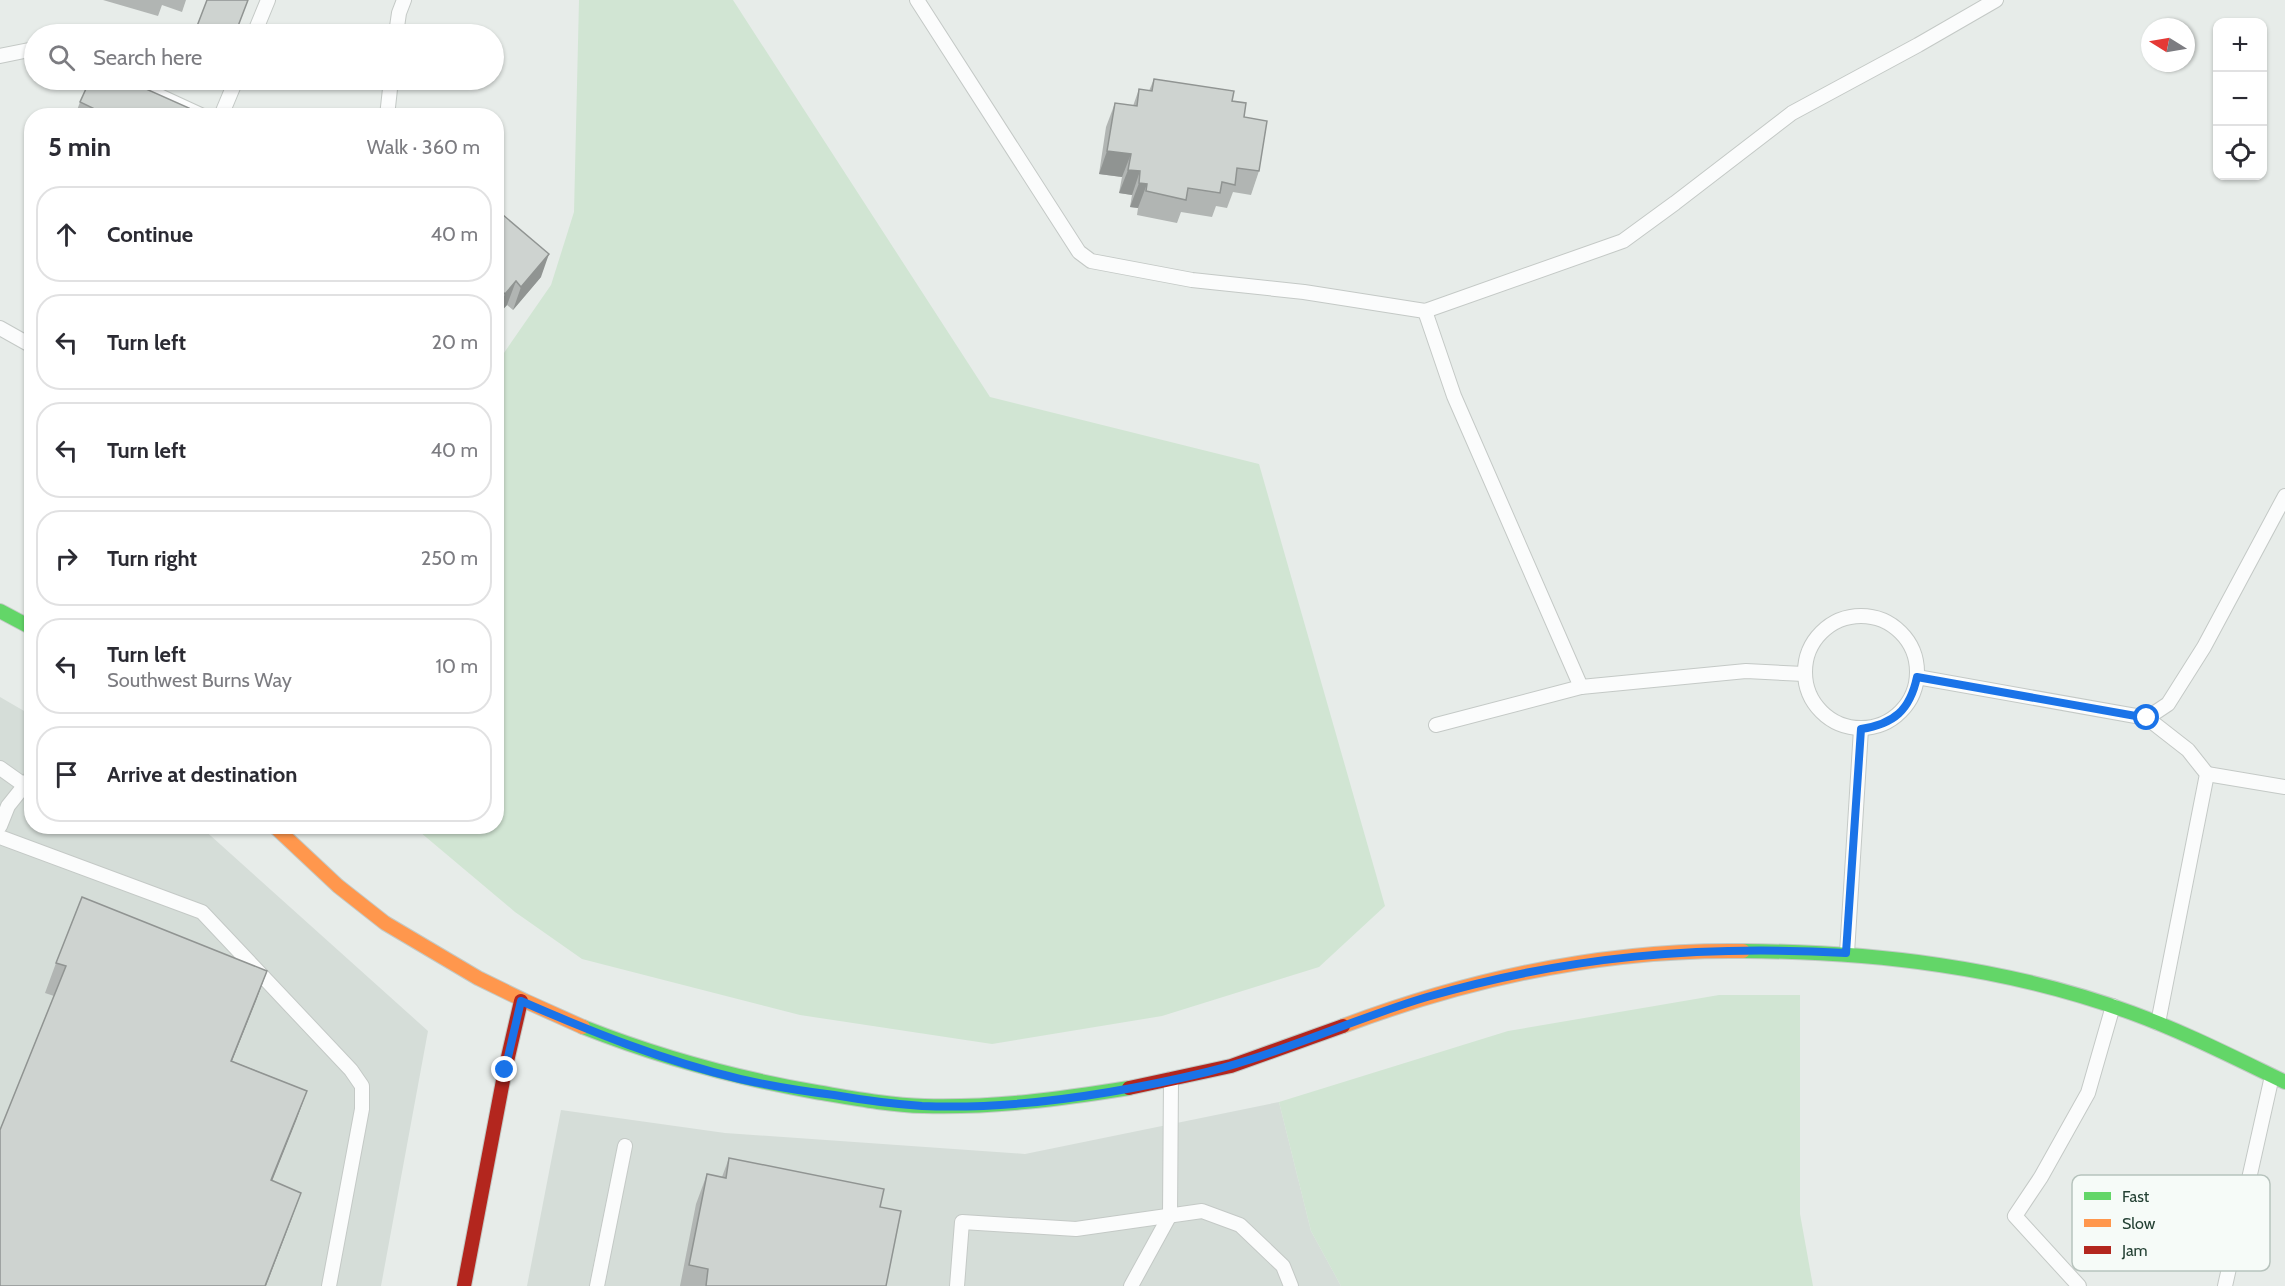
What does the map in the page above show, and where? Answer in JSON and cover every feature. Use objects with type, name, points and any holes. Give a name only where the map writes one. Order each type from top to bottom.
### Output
[{"type":"main road","points":[[0,611],[24,624]]},
{"type":"main road","points":[[283,834],[378,920],[481,981],[521,1001],[587,1030],[739,1079],[876,1102],[953,1106],[1073,1097],[1171,1079],[1242,1062],[1422,998],[1496,978],[1610,958],[1700,951],[1846,953],[1989,974],[2061,990],[2113,1006],[2158,1023],[2279,1079]]},
{"type":"main road","points":[[464,1286],[505,1070],[521,1001]]},
{"type":"lane","points":[[258,24],[268,0]]},
{"type":"lane","points":[[397,24],[404,0]]},
{"type":"lane","points":[[917,0],[1079,252],[1091,261],[1192,280],[1304,292],[1425,311],[1623,241],[1792,113],[1996,0]]},
{"type":"lane","points":[[0,56],[24,51]]},
{"type":"lane","points":[[147,90],[186,108]]},
{"type":"lane","points":[[224,108],[232,90]]},
{"type":"lane","points":[[388,108],[390,90]]},
{"type":"lane","points":[[1425,311],[1454,396],[1581,687]]},
{"type":"lane","points":[[0,328],[24,342]]},
{"type":"lane","points":[[2147,718],[2168,704],[2204,647],[2285,496]]},
{"type":"lane","points":[[1863,615],[1881,619],[1897,628],[1909,642],[1916,659],[1917,677],[1913,694],[1905,708],[1892,719],[1877,726],[1861,729],[1844,726],[1828,718],[1815,706],[1807,691],[1804,674],[1806,655],[1814,639],[1828,625],[1845,618],[1863,615]]},
{"type":"lane","points":[[1436,725],[1581,687],[1746,671],[1804,674]]},
{"type":"lane","points":[[1917,677],[2147,718],[2188,750],[2207,774],[2285,787]]},
{"type":"lane","points":[[1846,953],[1861,729]]},
{"type":"lane","points":[[0,768],[24,779]]},
{"type":"lane","points":[[2158,1023],[2207,774]]},
{"type":"lane","points":[[0,826],[8,806],[24,786]]},
{"type":"lane","points":[[0,837],[202,912],[351,1070],[362,1086],[362,1109],[330,1286]]},
{"type":"lane","points":[[2079,1286],[2015,1216],[2041,1177],[2088,1093],[2113,1006]]},
{"type":"lane","points":[[1131,1286],[1170,1215],[1171,1079]]},
{"type":"lane","points":[[2254,1175],[2279,1079]]},
{"type":"lane","points":[[597,1286],[625,1146]]},
{"type":"lane","points":[[957,1286],[962,1222],[1076,1229],[1202,1211],[1240,1225],[1283,1266],[1291,1286]]},
{"type":"lane","points":[[2225,1286],[2229,1271]]},
{"type":"shaded area","points":[[0,697],[24,711],[24,834],[209,834],[428,1031],[381,1286],[0,1286]]},
{"type":"shaded area","points":[[1279,1102],[1311,1231],[1341,1286],[527,1286],[561,1110],[725,1133],[1025,1154]]},
{"type":"green space","points":[[579,0],[733,0],[990,397],[1259,464],[1385,906],[1319,967],[1162,1016],[992,1044],[800,1015],[582,959],[515,912],[422,834],[504,834],[504,353],[551,285],[574,212]]},
{"type":"green space","points":[[1719,995],[1800,995],[1800,1214],[1813,1286],[1341,1286],[1311,1231],[1279,1102],[1508,1031]]},
{"type":"building","points":[[207,0],[248,0],[239,24],[198,24]]},
{"type":"building","points":[[1154,79],[1234,91],[1232,101],[1246,103],[1244,117],[1267,121],[1259,171],[1237,168],[1235,185],[1222,182],[1220,193],[1188,188],[1186,200],[1146,191],[1147,184],[1139,183],[1140,171],[1128,170],[1131,154],[1107,151],[1115,103],[1137,106],[1139,89],[1152,91]]},
{"type":"building","points":[[85,90],[148,90],[189,108],[92,108],[80,102]]},
{"type":"building","points":[[504,216],[549,254],[521,287],[516,281],[505,294]]},
{"type":"building","points":[[82,897],[267,971],[231,1061],[307,1091],[271,1180],[301,1193],[265,1286],[0,1286],[0,1130],[66,966],[56,963]]},
{"type":"building","points":[[729,1158],[884,1189],[880,1207],[901,1211],[886,1286],[706,1286],[708,1269],[689,1265],[707,1174],[726,1178]]},
{"type":"traffic: fast","points":[[0,611],[24,624]]},
{"type":"traffic: fast","points":[[1743,951],[1891,959],[1989,973],[2037,984],[2085,997],[2151,1020],[2285,1082]]},
{"type":"traffic: fast","points":[[583,1027],[640,1048],[727,1073],[870,1101],[924,1106],[1001,1104],[1129,1088]]},
{"type":"traffic: slow","points":[[283,834],[338,886],[385,923],[478,978],[583,1027]]},
{"type":"traffic: slow","points":[[1343,1026],[1440,994],[1540,970],[1641,955],[1743,951]]},
{"type":"traffic: jam","points":[[464,1286],[505,1070],[521,1001]]},
{"type":"traffic: jam","points":[[1129,1088],[1231,1066],[1343,1026]]},
{"type":"route","points":[[505,1070],[521,1001],[587,1030],[739,1079],[876,1102],[922,1106],[1021,1102],[1073,1097],[1204,1072],[1242,1062],[1422,998],[1496,978],[1610,958],[1700,951],[1846,953],[1861,729],[1877,726],[1892,719],[1905,708],[1913,694],[1917,677],[2147,718]]}]
